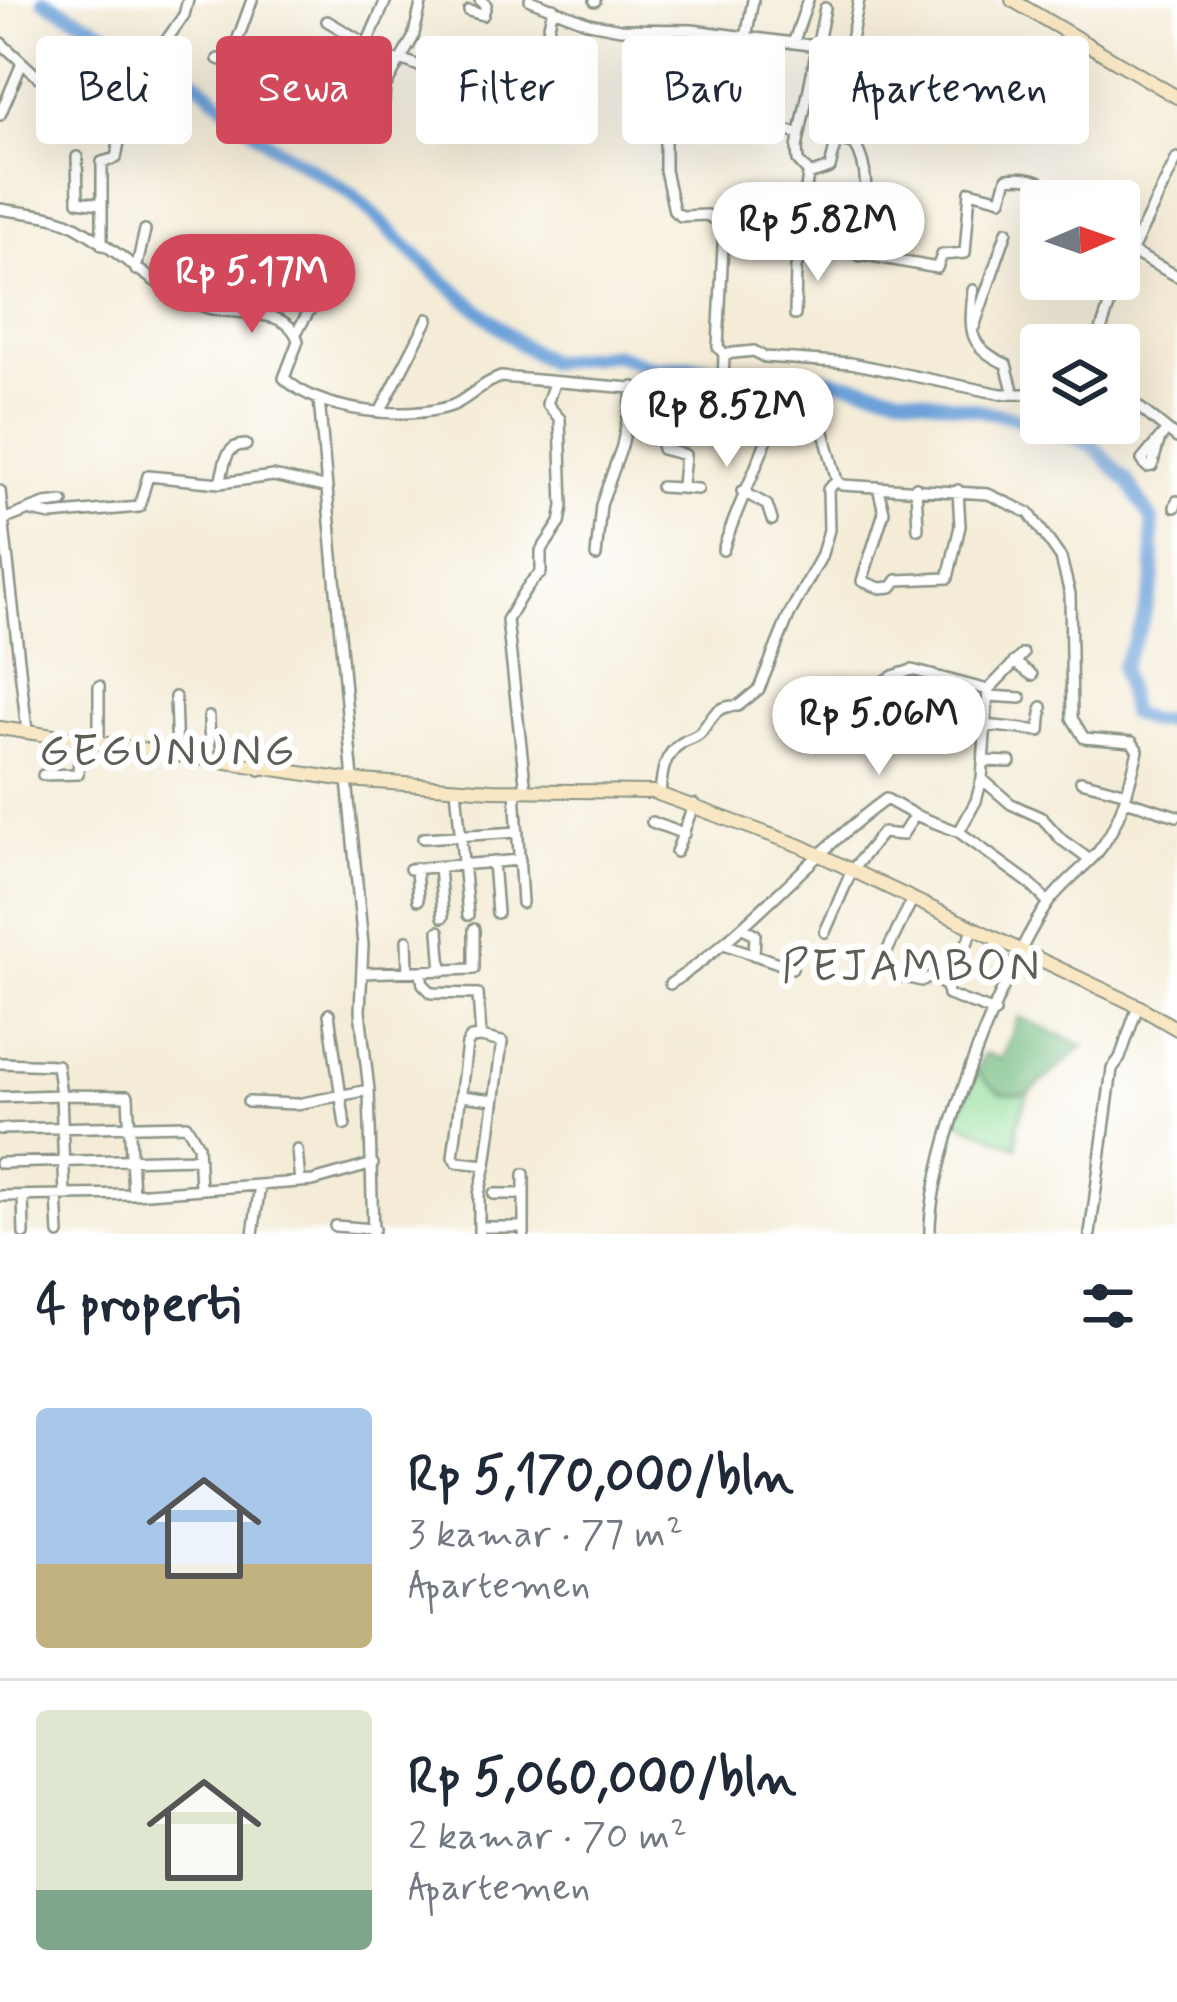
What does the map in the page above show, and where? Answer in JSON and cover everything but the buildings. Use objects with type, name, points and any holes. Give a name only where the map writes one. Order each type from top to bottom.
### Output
[{"type":"street","points":[[170,36],[188,0]]},
{"type":"street","points":[[240,36],[252,0]]},
{"type":"street","points":[[370,36],[386,0]]},
{"type":"street","points":[[469,11],[483,14],[486,4],[479,0]]},
{"type":"street","points":[[746,36],[753,0]]},
{"type":"street","points":[[794,41],[808,0]]},
{"type":"street","points":[[852,36],[859,0]]},
{"type":"street","points":[[1012,0],[1177,97]]},
{"type":"street","points":[[392,74],[413,38],[418,1]]},
{"type":"street","points":[[541,36],[542,3],[598,25],[722,36]]},
{"type":"street","points":[[819,36],[825,8]]},
{"type":"street","points":[[327,21],[350,36]]},
{"type":"street","points":[[652,30],[644,73],[665,114],[664,170],[674,211],[680,216],[707,215],[724,225],[718,347],[724,358],[723,384]]},
{"type":"street","points":[[785,40],[809,43]]},
{"type":"street","points":[[0,42],[36,74]]},
{"type":"street","points":[[392,57],[416,67]]},
{"type":"street","points":[[0,115],[22,63]]},
{"type":"street","points":[[795,315],[796,267],[808,232],[803,209],[808,172],[798,158],[809,84]]},
{"type":"street","points":[[785,131],[799,133]]},
{"type":"street","points":[[102,245],[101,165],[116,158],[119,144]]},
{"type":"street","points":[[808,172],[830,168],[835,144]]},
{"type":"street","points":[[851,144],[862,157],[867,194],[860,256]]},
{"type":"street","points":[[77,157],[78,228]]},
{"type":"street","points":[[1140,236],[1177,158]]},
{"type":"street","points":[[806,244],[937,268],[942,255],[964,254],[968,193],[1001,199],[1009,177],[1040,180]]},
{"type":"street","points":[[79,202],[101,204]]},
{"type":"street","points":[[0,208],[78,228],[136,270],[203,307],[272,318],[296,333]]},
{"type":"street","points":[[136,270],[146,230]]},
{"type":"street","points":[[972,332],[1007,231]]},
{"type":"street","points":[[254,313],[276,253]]},
{"type":"street","points":[[1140,257],[1177,276]]},
{"type":"street","points":[[973,290],[972,332],[982,353],[1006,364],[1014,394]]},
{"type":"street","points":[[320,293],[296,333],[297,346],[284,378],[319,399],[380,412],[415,412],[459,404],[476,387],[501,377],[667,392],[723,384],[820,422],[837,481]]},
{"type":"street","points":[[380,412],[428,319]]},
{"type":"street","points":[[724,358],[754,351],[764,357],[851,363],[1020,394]]},
{"type":"street","points":[[522,903],[520,790],[507,620],[524,597],[528,582],[541,573],[541,551],[562,517],[560,418],[547,404],[554,383]]},
{"type":"street","points":[[596,556],[601,505],[622,446],[634,388]]},
{"type":"street","points":[[667,392],[662,449],[685,455],[682,485]]},
{"type":"street","points":[[319,399],[363,945],[360,1011],[374,1164],[373,1231],[335,1226]]},
{"type":"street","points":[[723,550],[742,491],[766,448],[778,406]]},
{"type":"street","points":[[1140,409],[1177,438]]},
{"type":"street","points":[[1160,441],[1167,430]]},
{"type":"street","points":[[220,484],[229,449],[246,445]]},
{"type":"street","points":[[32,511],[51,515],[139,507],[148,476],[220,484],[273,476],[324,487]]},
{"type":"street","points":[[660,794],[664,762],[672,750],[700,734],[716,710],[738,706],[759,689],[789,615],[821,557],[829,530],[827,489],[837,481],[958,490],[1008,500],[1029,513],[1061,558],[1070,594],[1072,718],[1084,738],[1136,745],[1126,796],[1111,832],[1048,902],[994,1012],[938,1163],[930,1234]]},
{"type":"street","points":[[662,487],[698,489]]},
{"type":"street","points":[[878,487],[884,512],[862,581],[884,589],[897,580],[948,578],[960,526],[958,490]]},
{"type":"street","points":[[916,487],[918,529]]},
{"type":"street","points":[[0,490],[27,731]]},
{"type":"street","points":[[742,491],[766,506],[772,520]]},
{"type":"street","points":[[1,521],[64,502]]},
{"type":"street","points":[[958,832],[976,801],[982,779],[989,693],[1018,658],[1032,675]]},
{"type":"street","points":[[813,712],[832,699],[916,670],[1021,698]]},
{"type":"street","points":[[98,686],[99,744]]},
{"type":"street","points":[[877,686],[901,715]]},
{"type":"street","points":[[885,697],[921,706]]},
{"type":"street","points":[[175,698],[177,757]]},
{"type":"street","points":[[985,725],[1040,731],[1042,707]]},
{"type":"street","points":[[209,717],[210,762]]},
{"type":"street","points":[[0,728],[350,780],[660,794],[821,855],[1177,1029]]},
{"type":"street","points":[[260,739],[260,770]]},
{"type":"street","points":[[43,775],[78,774],[80,741]]},
{"type":"street","points":[[983,761],[1010,763]]},
{"type":"street","points":[[982,779],[1011,804],[1042,818],[1090,860]]},
{"type":"street","points":[[1081,781],[1177,816]]},
{"type":"street","points":[[457,788],[468,915]]},
{"type":"street","points":[[670,984],[743,928],[886,799],[958,832],[1048,902]]},
{"type":"street","points":[[676,852],[694,804]]},
{"type":"street","points":[[825,932],[852,870],[881,833],[904,834],[915,815]]},
{"type":"street","points":[[652,822],[684,834]]},
{"type":"street","points":[[423,838],[518,832]]},
{"type":"street","points":[[418,900],[413,868],[520,860]]},
{"type":"street","points":[[493,862],[497,913]]},
{"type":"street","points":[[440,866],[443,917]]},
{"type":"street","points":[[878,970],[913,898]]},
{"type":"street","points":[[743,928],[755,934],[754,956]]},
{"type":"street","points":[[974,928],[947,986],[948,995],[994,1012]]},
{"type":"street","points":[[362,974],[476,968],[474,929]]},
{"type":"street","points":[[439,931],[442,971]]},
{"type":"street","points":[[407,940],[409,969]]},
{"type":"street","points":[[724,944],[792,968]]},
{"type":"street","points":[[421,973],[423,985],[432,993],[478,994],[481,1037]]},
{"type":"street","points":[[904,976],[922,981],[929,977],[947,986]]},
{"type":"street","points":[[1090,1234],[1112,1069],[1138,1006]]},
{"type":"street","points":[[329,1014],[345,1125]]},
{"type":"street","points":[[486,1165],[454,1160],[467,1044],[481,1037],[502,1042],[486,1165],[479,1195],[479,1231],[524,1230],[524,1174]]},
{"type":"street","points":[[0,1063],[57,1065],[63,1162],[59,1234]]},
{"type":"street","points":[[248,1102],[297,1104],[369,1090]]},
{"type":"street","points":[[0,1096],[128,1096],[133,1193]]},
{"type":"street","points":[[461,1096],[494,1100]]},
{"type":"street","points":[[0,1130],[186,1125],[196,1137],[200,1190]]},
{"type":"street","points":[[296,1150],[300,1182]]},
{"type":"street","points":[[0,1163],[199,1158]]},
{"type":"street","points":[[0,1196],[300,1182],[374,1164]]},
{"type":"street","points":[[253,1234],[260,1185]]},
{"type":"street","points":[[494,1194],[524,1193]]},
{"type":"street","points":[[23,1196],[24,1234]]},
{"type":"green space","points":[[1019,1017],[1084,1046],[1028,1094],[998,1091],[977,1071],[984,1053],[1002,1059]]},
{"type":"green space","points":[[977,1071],[1000,1093],[1028,1094],[1017,1124],[1017,1147],[957,1121]]},
{"type":"waterway","points":[[44,0],[195,80],[270,144],[351,193],[439,277],[549,362],[614,354],[656,368],[820,377],[1013,417],[1092,445],[1128,482],[1152,520],[1154,580],[1141,626],[1122,667],[1131,713],[1150,721],[1177,719]]},
{"type":"district","name":"GEGUNUNG","points":[[168,749]]},
{"type":"district","name":"PEJAMBON","points":[[912,964]]}]
